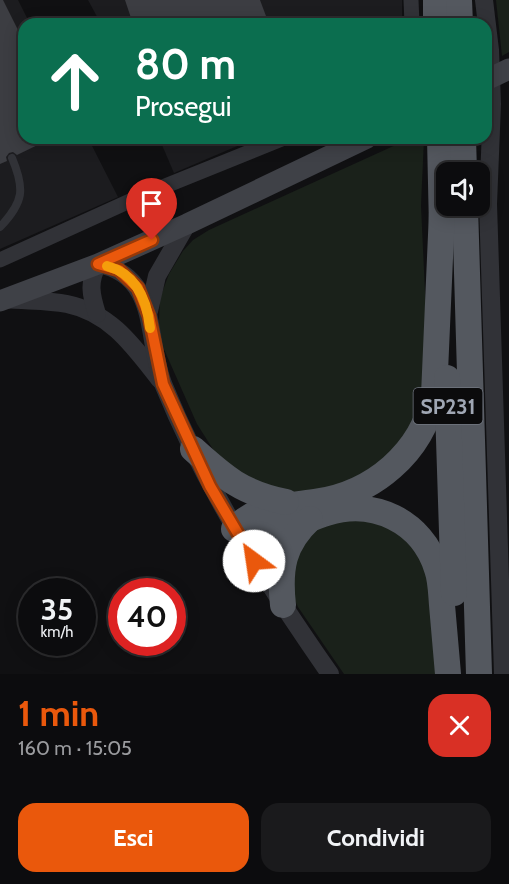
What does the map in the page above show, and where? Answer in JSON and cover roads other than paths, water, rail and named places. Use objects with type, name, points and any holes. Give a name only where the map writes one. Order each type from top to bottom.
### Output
[{"type":"highway","points":[[436,0],[436,18]]},
{"type":"highway","points":[[459,0],[460,18]]},
{"type":"highway","name":"SP231","points":[[441,144],[445,162]]},
{"type":"highway","points":[[463,144],[464,162]]},
{"type":"highway","name":"SP231","points":[[303,511],[315,502],[338,497],[371,483],[402,457],[417,440],[425,424],[434,395],[453,216]]},
{"type":"highway","name":"SP231","points":[[454,216],[456,674]]},
{"type":"highway","name":"SP231","points":[[454,216],[479,674]]},
{"type":"highway","name":"SP231","points":[[193,449],[240,488],[303,511]]},
{"type":"highway","name":"SP231","points":[[234,528],[256,512],[370,508],[397,519],[421,539],[431,554],[438,572],[448,674]]},
{"type":"highway","points":[[283,605],[281,578],[285,555],[295,536],[303,511]]},
{"type":"main road","points":[[492,77],[509,69]]},
{"type":"main road","points":[[3,300],[98,264],[354,144]]},
{"type":"street","points":[[411,0],[412,18]]},
{"type":"street","points":[[484,0],[486,18]]},
{"type":"street","points":[[0,260],[142,195],[269,144]]},
{"type":"street","points":[[490,144],[488,204],[503,674]]},
{"type":"street","points":[[149,316],[151,295],[157,276],[187,224]]},
{"type":"street","points":[[97,314],[90,285],[98,264],[119,270],[134,282],[142,295],[149,316],[163,384],[210,486],[283,605],[330,674]]},
{"type":"street","points":[[3,300],[60,303],[97,314],[129,341],[163,384]]},
{"type":"lane","points":[[0,227],[8,219],[21,195],[21,178],[12,158]]}]
